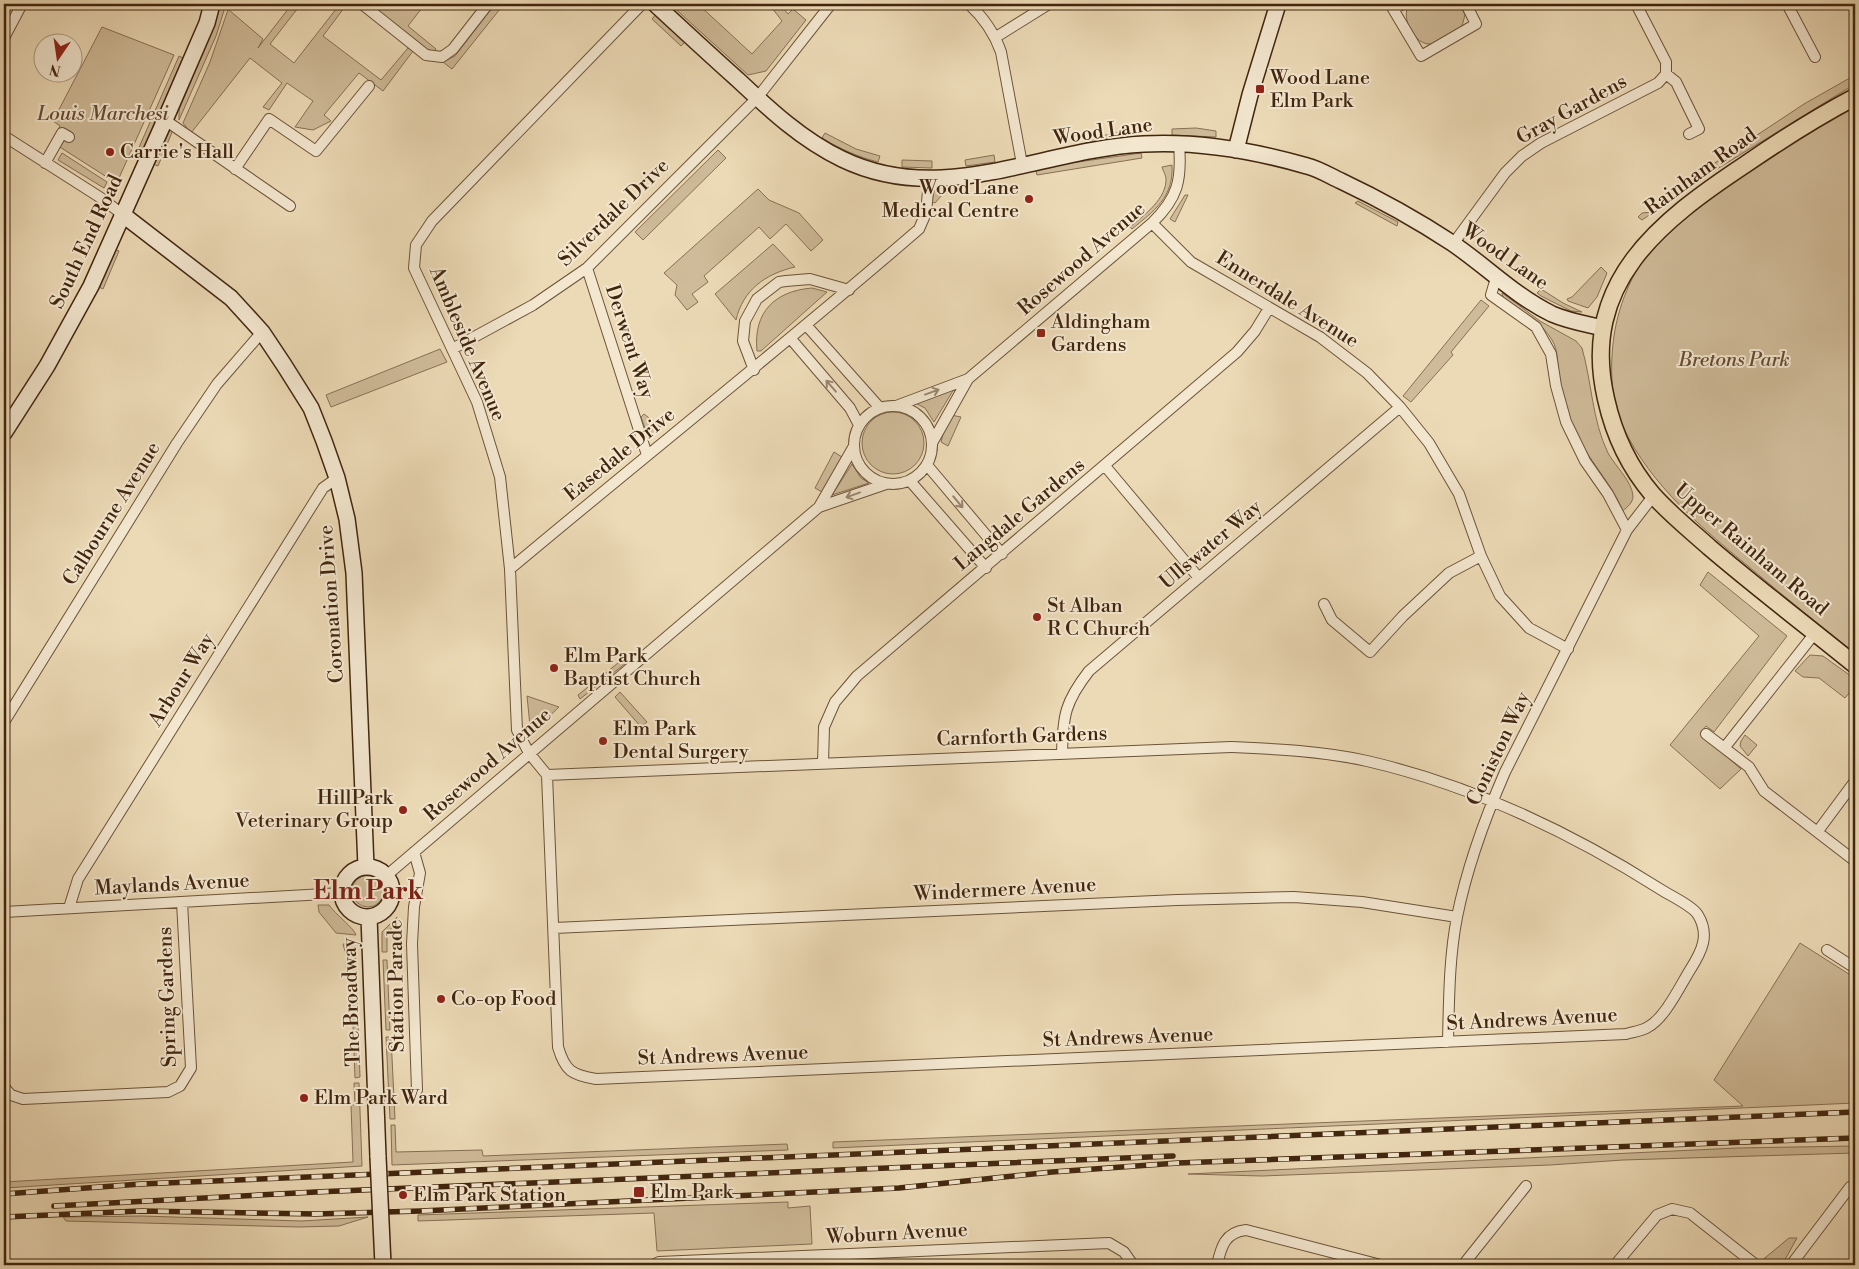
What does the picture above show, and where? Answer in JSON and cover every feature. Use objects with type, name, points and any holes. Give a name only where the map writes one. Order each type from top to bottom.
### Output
[{"type":"main road","name":"Rainham Road","points":[[1600,344],[1610,305],[1621,278],[1634,257],[1665,222],[1718,182],[1772,146],[1855,97]]},
{"type":"main road","name":"Upper Rainham Road","points":[[1600,344],[1600,368],[1610,420],[1621,447],[1654,495],[1738,572],[1855,665]]},
{"type":"street","points":[[4,38],[22,4]]},
{"type":"street","name":"South End Road","points":[[4,433],[73,322],[165,120],[207,23],[212,4]]},
{"type":"street","points":[[362,4],[426,55],[442,57],[453,49],[488,4]]},
{"type":"street","name":"Ambleside Avenue","points":[[529,753],[517,730],[510,569],[500,477],[477,402],[454,348],[414,268],[416,245],[432,221],[642,4]]},
{"type":"street","name":"Wood Lane","points":[[654,4],[783,121],[841,159],[870,171],[929,180],[972,176],[1022,164],[1132,145],[1179,144],[1236,150],[1311,167],[1375,197],[1453,244],[1496,278],[1553,314],[1603,328]]},
{"type":"street","name":"Silverdale Drive","points":[[454,348],[534,305],[587,268],[757,98],[832,4]]},
{"type":"street","points":[[969,4],[984,17],[996,37],[1003,60],[1022,164]]},
{"type":"street","points":[[996,37],[1049,4]]},
{"type":"street","points":[[1236,150],[1250,95],[1278,4]]},
{"type":"street","points":[[1403,4],[1393,9],[1421,56],[1476,24],[1466,4]]},
{"type":"street","points":[[1636,4],[1666,62],[1666,74],[1676,82],[1699,129],[1689,134]]},
{"type":"street","points":[[1787,4],[1815,57]]},
{"type":"street","name":"Gray Gardens","points":[[1453,244],[1505,173],[1522,156],[1541,143],[1658,83],[1666,74]]},
{"type":"street","points":[[236,169],[269,119],[316,150],[369,86]]},
{"type":"street","points":[[165,120],[290,206]]},
{"type":"street","points":[[44,163],[62,133],[69,137]]},
{"type":"street","points":[[4,136],[101,198],[122,214]]},
{"type":"street","name":"Rosewood Avenue","points":[[968,379],[1152,223],[1166,209],[1176,194],[1180,164],[1179,144]]},
{"type":"street","name":"Easedale Drive","points":[[510,569],[807,326],[919,229],[926,214],[929,180]]},
{"type":"street","name":"Coronation Drive","points":[[122,214],[231,298],[262,332],[311,408],[337,478],[347,519],[354,573],[366,867]]},
{"type":"street","name":"Ennerdale Avenue","points":[[1152,223],[1192,262],[1320,337],[1367,373],[1400,406],[1429,443],[1459,494],[1482,556],[1500,596],[1529,628],[1568,649]]},
{"type":"street","name":"Derwent Way","points":[[587,268],[647,455]]},
{"type":"street","points":[[1496,278],[1491,295],[1536,327],[1551,354],[1556,386],[1566,422],[1585,462],[1608,494],[1627,530]]},
{"type":"street","points":[[754,370],[743,341],[745,321],[757,300],[779,282],[786,281],[810,279],[849,290]]},
{"type":"street","name":"Langdale Gardens","points":[[823,763],[824,727],[835,702],[857,676],[1238,352],[1255,331],[1269,308]]},
{"type":"street","points":[[807,326],[880,408]]},
{"type":"street","name":"Calbourne Avenue","points":[[4,722],[182,435],[217,384],[262,332]]},
{"type":"street","points":[[791,339],[850,408],[859,425]]},
{"type":"street","points":[[819,507],[854,446],[859,425],[868,414],[880,408],[896,406],[968,379]]},
{"type":"street","points":[[819,507],[886,484],[898,484],[920,474],[927,464],[932,443],[968,379]]},
{"type":"street","points":[[896,406],[910,409],[921,418],[929,429],[932,443]]},
{"type":"street","name":"Ullswater Way","points":[[1062,753],[1063,719],[1072,693],[1089,671],[1400,406]]},
{"type":"street","points":[[854,446],[856,459],[863,470],[874,479],[886,484]]},
{"type":"street","points":[[927,464],[1002,554]]},
{"type":"street","points":[[1105,466],[1199,578]]},
{"type":"street","name":"Arbour Way","points":[[69,908],[78,879],[323,488],[337,478]]},
{"type":"street","points":[[910,480],[986,568]]},
{"type":"street","name":"Coniston Way","points":[[1448,1042],[1450,974],[1457,917],[1472,859],[1492,801],[1627,530],[1654,495]]},
{"type":"street","name":"Rosewood Avenue","points":[[386,876],[819,507]]},
{"type":"street","points":[[1324,604],[1332,620],[1370,652],[1402,616],[1448,574],[1482,556]]},
{"type":"street","points":[[1725,747],[1815,633]]},
{"type":"street","points":[[1706,734],[1749,767],[1764,791],[1855,861]]},
{"type":"street","name":"Carnforth Gardens","points":[[547,775],[1231,747],[1300,751],[1365,761],[1492,801]]},
{"type":"street","points":[[529,753],[547,775]]},
{"type":"street","name":"St Andrews Avenue","points":[[547,775],[558,1047],[563,1064],[578,1076],[596,1078],[1626,1034],[1648,1028],[1660,1018],[1702,951],[1705,930],[1697,912],[1641,877],[1572,838],[1492,801]]},
{"type":"street","points":[[1818,831],[1855,781]]},
{"type":"street","name":"Station Parade","points":[[414,852],[420,874],[414,907],[412,944],[416,1090]]},
{"type":"street","points":[[366,867],[377,869],[386,876],[391,886],[390,901],[380,914],[369,917],[354,913],[344,901],[342,893],[349,875],[366,867]]},
{"type":"street","name":"Maylands Avenue","points":[[4,912],[342,893]]},
{"type":"street","name":"Windermere Avenue","points":[[554,928],[1294,897],[1362,902],[1457,917]]},
{"type":"street","name":"Spring Gardens","points":[[4,1087],[11,1095],[22,1099],[168,1092],[180,1086],[187,1078],[191,1068],[182,902]]},
{"type":"street","name":"The Broadway","points":[[369,917],[383,1265]]},
{"type":"street","points":[[1827,950],[1855,968]]},
{"type":"street","points":[[1463,1265],[1526,1186]]},
{"type":"street","points":[[1791,1265],[1850,1187]]},
{"type":"street","points":[[1616,1265],[1657,1215],[1672,1209],[1690,1213],[1756,1265]]},
{"type":"street","points":[[1217,1265],[1225,1240],[1236,1232],[1246,1230],[1381,1265]]},
{"type":"street","name":"Woburn Avenue","points":[[653,1265],[660,1262],[1109,1243],[1124,1252],[1133,1265]]},
{"type":"green space","points":[[220,4],[226,4],[216,36],[179,120],[179,109],[209,39]]},
{"type":"green space","points":[[230,4],[234,4],[229,10],[263,39],[258,48],[292,4],[301,4],[270,44],[294,63],[340,4],[347,4],[323,36],[381,80],[408,48],[413,51],[383,91],[359,73],[324,115],[331,121],[313,130],[295,127],[313,101],[287,83],[269,110],[263,107],[282,83],[250,58],[191,133],[183,123],[210,62]]},
{"type":"green space","points":[[369,4],[425,4],[408,26],[436,49],[432,54]]},
{"type":"green space","points":[[495,4],[504,4],[452,69],[443,62],[455,56]]},
{"type":"green space","points":[[670,4],[698,4],[752,54],[782,21],[769,4],[780,4],[788,14],[793,9],[806,20],[766,71],[748,75]]},
{"type":"green space","points":[[1409,4],[1460,4],[1465,15],[1462,26],[1437,43],[1428,44],[1422,42],[1413,34],[1407,21],[1406,15]]},
{"type":"green space","points":[[656,14],[685,42],[681,46],[652,19]]},
{"type":"green space","name":"Louis Marchesi","points":[[102,27],[174,55],[119,178],[113,181],[52,142],[60,126],[53,121],[73,82],[82,82],[82,65]]},
{"type":"green space","points":[[179,56],[185,59],[142,155],[137,152]]},
{"type":"green space","points":[[1855,75],[1855,84],[1709,174],[1642,220],[1638,217],[1642,213],[1652,212],[1665,197],[1686,182],[1804,104]]},
{"type":"green space","name":"Bretons Park","points":[[1855,104],[1855,653],[1716,540],[1680,506],[1648,469],[1623,427],[1619,416],[1613,394],[1612,358],[1616,323],[1624,297],[1643,260],[1660,240],[1705,201],[1753,166]]},
{"type":"green space","points":[[1196,128],[1216,131],[1216,137],[1172,135],[1172,129]]},
{"type":"green space","points":[[173,130],[158,166],[153,164],[168,131]]},
{"type":"green space","points":[[1122,132],[1121,138],[1087,145],[1086,139]]},
{"type":"green space","points":[[825,133],[856,149],[880,156],[878,162],[856,155],[829,142],[822,138]]},
{"type":"green space","points":[[718,150],[726,158],[643,240],[635,232]]},
{"type":"green space","points":[[62,153],[107,182],[104,188],[58,160]]},
{"type":"green space","points":[[1141,153],[1142,158],[1037,175],[1035,168]]},
{"type":"green space","points":[[994,155],[995,162],[966,166],[965,160]]},
{"type":"green space","points":[[902,160],[932,161],[932,168],[902,167]]},
{"type":"green space","points":[[1172,165],[1170,186],[1166,195],[1148,216],[1132,229],[1130,227],[1159,200],[1163,193],[1166,178],[1162,167]]},
{"type":"green space","points":[[943,184],[949,184],[951,191],[942,195],[935,203],[932,202],[935,190]]},
{"type":"green space","points":[[758,189],[769,200],[799,213],[823,240],[811,251],[786,224],[770,239],[759,227],[704,276],[708,282],[692,294],[698,302],[687,310],[675,295],[677,285],[664,273]]},
{"type":"green space","points":[[1185,195],[1188,195],[1175,222],[1170,219]]},
{"type":"green space","points":[[1358,201],[1398,222],[1397,226],[1355,203]]},
{"type":"green space","points":[[773,244],[795,267],[774,274],[757,285],[744,300],[736,320],[715,294]]},
{"type":"green space","points":[[114,249],[119,251],[103,289],[97,286]]},
{"type":"green space","points":[[1601,267],[1607,273],[1597,297],[1588,308],[1568,301],[1567,299],[1572,297]]},
{"type":"green space","points":[[812,288],[827,292],[761,351],[757,351],[759,325],[769,306],[787,294]]},
{"type":"green space","points":[[1541,289],[1582,312],[1571,311],[1541,296],[1537,293]]},
{"type":"green space","points":[[1502,293],[1540,321],[1576,341],[1582,348],[1595,415],[1603,440],[1608,453],[1632,490],[1632,501],[1623,511],[1612,490],[1579,440],[1571,423],[1559,378],[1557,353],[1552,340],[1536,322],[1503,298]]},
{"type":"green space","points":[[1481,300],[1489,306],[1451,352],[1453,355],[1411,402],[1403,396]]},
{"type":"green space","points":[[440,349],[447,362],[331,407],[326,395]]},
{"type":"green space","points":[[954,389],[934,422],[925,408],[915,403]]},
{"type":"green space","points":[[893,412],[910,417],[915,421],[919,426],[924,443],[919,460],[915,465],[910,469],[893,474],[876,469],[871,465],[867,460],[862,443],[867,426],[871,421],[876,417]]},
{"type":"green space","points":[[644,414],[661,427],[650,437],[647,434],[641,417]]},
{"type":"green space","points":[[951,415],[961,417],[948,446],[941,442]]},
{"type":"green space","points":[[834,452],[842,457],[822,492],[815,488]]},
{"type":"green space","points":[[852,464],[861,478],[869,483],[832,495]]},
{"type":"green space","points":[[1708,572],[1787,636],[1714,732],[1706,726],[1700,734],[1741,769],[1720,789],[1670,745],[1759,636],[1700,585]]},
{"type":"green space","points":[[1810,655],[1823,656],[1855,679],[1855,686],[1845,698],[1819,678],[1803,677],[1795,671]]},
{"type":"green space","points":[[623,659],[626,663],[580,699],[578,695]]},
{"type":"green space","points":[[620,692],[647,722],[641,727],[615,697]]},
{"type":"green space","points":[[527,696],[559,707],[540,725],[533,728],[530,726]]},
{"type":"green space","points":[[1745,735],[1757,745],[1748,756],[1740,746]]},
{"type":"green space","points":[[368,875],[374,876],[379,880],[383,885],[383,897],[379,902],[374,906],[368,907],[362,906],[357,902],[353,897],[352,891],[353,885],[357,880],[362,876]]},
{"type":"green space","points":[[318,905],[329,905],[356,935],[336,933],[319,912]]},
{"type":"green space","points":[[397,917],[387,937],[387,952],[382,952],[382,932]]},
{"type":"green space","points":[[1800,943],[1855,978],[1855,1103],[833,1148],[833,1142],[1743,1106],[1714,1080]]},
{"type":"green space","points":[[343,944],[355,945],[360,1077],[355,1078],[351,970],[346,969],[346,955]]},
{"type":"green space","points":[[383,960],[387,960],[390,1030],[386,1030]]},
{"type":"green space","points":[[386,1037],[391,1037],[395,1119],[390,1119]]},
{"type":"green space","points":[[354,1083],[359,1083],[362,1166],[4,1188],[4,1182],[353,1162],[351,1105],[355,1105]]},
{"type":"green space","points":[[391,1125],[395,1125],[396,1152],[482,1150],[483,1156],[787,1144],[788,1150],[392,1165]]},
{"type":"green space","points":[[1855,1146],[1855,1153],[1623,1160],[1550,1165],[1262,1176],[1188,1174],[1737,1148]]},
{"type":"green space","points":[[788,1202],[788,1208],[810,1206],[812,1244],[657,1251],[654,1213],[418,1221],[418,1215]]},
{"type":"green space","points":[[142,1216],[302,1221],[368,1217],[339,1226],[299,1227],[66,1221],[63,1217]]},
{"type":"green space","points":[[1789,1238],[1797,1238],[1782,1265],[1765,1265],[1760,1262]]},
{"type":"railway","points":[[4,1194],[141,1184],[1855,1112]]},
{"type":"railway","points":[[4,1217],[141,1211],[316,1214],[421,1211],[899,1188],[1052,1172],[1178,1163],[1855,1138]]},
{"type":"railway","points":[[54,1206],[316,1192],[1173,1156]]},
{"type":"place","name":"Wood Lane Elm Park","points":[[1260,89]]},
{"type":"place","name":"Carrie's Hall","points":[[110,152]]},
{"type":"place","name":"Wood Lane Medical Centre","points":[[1029,199]]},
{"type":"place","name":"Aldingham Gardens","points":[[1041,333]]},
{"type":"place","name":"St Alban R C Church","points":[[1037,617]]},
{"type":"place","name":"Elm Park Baptist Church","points":[[554,668]]},
{"type":"place","name":"Elm Park Dental Surgery","points":[[603,741]]},
{"type":"place","name":"HillPark Veterinary Group","points":[[403,810]]},
{"type":"place","name":"Co-op Food","points":[[441,999]]},
{"type":"place","name":"Elm Park Ward","points":[[304,1098]]},
{"type":"place","name":"Elm Park","points":[[639,1192]]},
{"type":"place","name":"Elm Park Station","points":[[403,1195]]},
{"type":"district","name":"Elm Park","points":[[368,891]]}]
